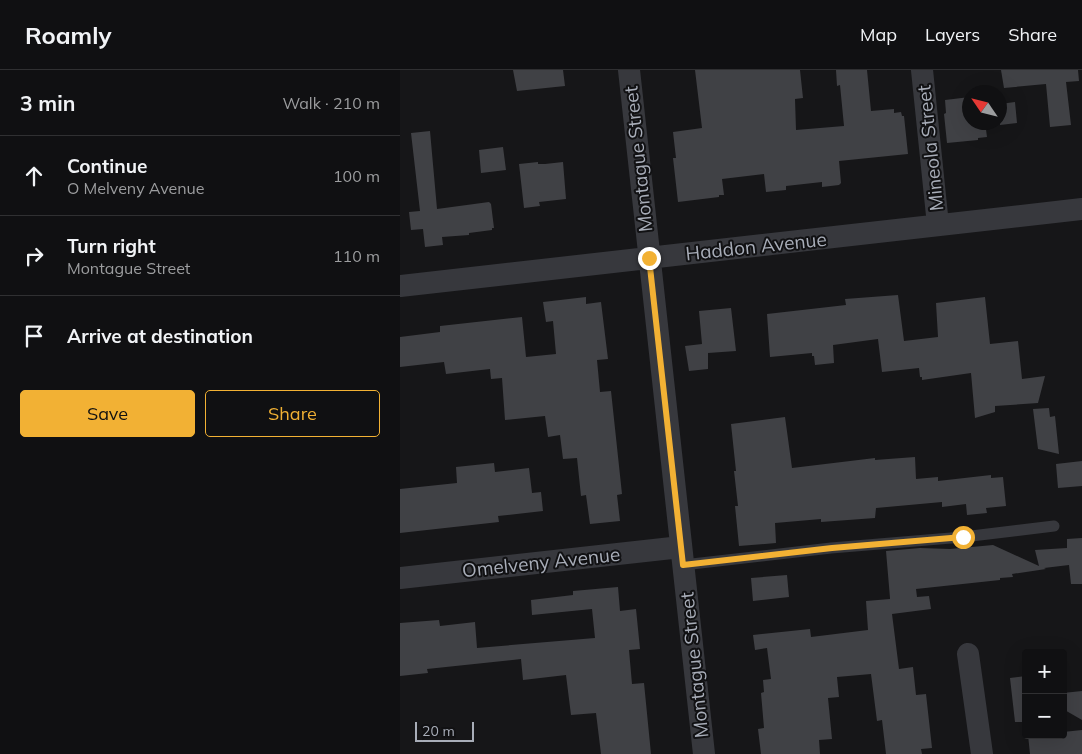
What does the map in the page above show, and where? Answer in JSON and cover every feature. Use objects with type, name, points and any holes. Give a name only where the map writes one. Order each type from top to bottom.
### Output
[{"type":"street","name":"Montague Street","points":[[629,70],[704,754]]},
{"type":"street","name":"Mineola Street","points":[[922,70],[938,226]]},
{"type":"street","name":"Haddon Avenue","points":[[400,286],[1082,210]]},
{"type":"street","name":"Omelveny Avenue","points":[[400,578],[682,556]]},
{"type":"street","points":[[968,654],[982,754]]},
{"type":"lane","points":[[682,556],[832,548],[963,537],[1054,526]]},
{"type":"building","points":[[513,70],[563,70],[565,86],[517,91]]},
{"type":"building","points":[[695,70],[800,70],[803,98],[795,99],[796,130],[844,126],[840,85],[837,86],[836,70],[867,70],[871,111],[894,109],[894,113],[901,112],[902,116],[904,116],[908,154],[839,161],[841,183],[839,185],[822,187],[822,182],[786,186],[786,190],[766,192],[764,174],[722,179],[724,195],[678,202],[673,158],[676,158],[673,132],[702,128]]},
{"type":"building","points":[[1001,70],[1078,70],[1079,81],[1066,82],[1071,125],[1050,127],[1046,84],[1007,88],[1007,85],[1004,85]]},
{"type":"building","points":[[962,98],[962,130],[986,130],[987,137],[978,138],[978,140],[947,143],[944,114],[946,113],[945,100]]},
{"type":"building","points":[[1015,102],[1017,123],[1007,124],[1007,103]]},
{"type":"building","points":[[430,131],[437,209],[489,202],[491,204],[494,228],[492,230],[469,233],[469,235],[442,237],[443,245],[425,247],[423,229],[411,230],[409,212],[420,211],[411,133]]},
{"type":"building","points":[[503,147],[506,170],[481,173],[479,150]]},
{"type":"building","points":[[538,162],[538,164],[545,164],[563,162],[566,199],[539,202],[540,206],[524,208],[519,164]]},
{"type":"building","points":[[898,295],[904,341],[938,337],[936,303],[985,297],[990,344],[1018,341],[1022,379],[1045,376],[1038,403],[995,406],[995,412],[975,418],[971,373],[922,380],[919,368],[882,372],[878,339],[833,345],[834,363],[815,365],[812,353],[770,357],[767,314],[846,305],[845,299]]},
{"type":"building","points":[[586,297],[586,304],[601,302],[608,359],[597,360],[600,392],[611,391],[622,494],[617,495],[620,521],[590,524],[586,495],[581,496],[577,458],[563,459],[560,435],[548,437],[545,416],[505,420],[502,378],[491,379],[490,369],[446,374],[444,362],[400,367],[400,337],[440,332],[440,326],[522,317],[526,357],[556,354],[553,321],[546,322],[543,302]]},
{"type":"building","points":[[731,308],[736,351],[708,353],[708,369],[689,371],[685,346],[702,344],[699,311]]},
{"type":"building","points":[[1049,408],[1050,417],[1055,416],[1059,454],[1038,449],[1033,409]]},
{"type":"building","points":[[785,417],[792,468],[875,458],[875,460],[915,457],[916,479],[938,477],[938,481],[991,475],[991,478],[1003,477],[1006,506],[986,508],[987,513],[967,515],[966,504],[942,507],[942,502],[876,508],[875,518],[821,522],[821,519],[775,523],[776,543],[739,546],[735,506],[738,506],[734,471],[736,471],[731,424]]},
{"type":"building","points":[[1082,461],[1082,486],[1058,488],[1056,464]]},
{"type":"building","points":[[494,463],[495,472],[529,468],[532,493],[541,492],[543,511],[498,516],[499,522],[400,533],[400,489],[457,483],[456,467]]},
{"type":"building","points":[[1082,538],[1082,584],[1071,584],[1069,565],[1044,568],[1046,569],[1012,574],[1013,577],[1000,578],[1000,580],[916,589],[917,597],[929,596],[931,609],[892,614],[899,669],[913,667],[916,695],[926,694],[932,748],[921,749],[922,754],[886,754],[882,720],[877,721],[871,674],[837,677],[839,697],[828,698],[832,739],[819,740],[820,754],[761,754],[758,729],[764,728],[761,693],[764,692],[763,680],[771,679],[767,648],[755,650],[753,635],[810,629],[811,637],[868,630],[866,601],[890,599],[886,551],[920,548],[950,549],[993,545],[1039,566],[1035,550],[1067,548],[1067,539]]},
{"type":"building","points":[[787,575],[789,597],[753,601],[751,578]]},
{"type":"building","points":[[618,587],[620,611],[636,609],[640,649],[629,650],[632,684],[644,683],[651,754],[601,754],[596,713],[571,715],[566,675],[523,680],[521,659],[427,669],[428,673],[400,676],[400,623],[439,620],[440,626],[475,622],[477,648],[595,638],[592,609],[532,615],[531,600],[573,595],[573,591]]},
{"type":"building","points":[[1022,676],[1022,722],[1015,722],[1010,678]]},
{"type":"building","points":[[1082,691],[1082,720],[1067,711],[1067,693]]},
{"type":"building","points":[[1082,730],[1082,754],[1030,754],[1028,739],[1067,739],[1067,732]]},
{"type":"route","points":[[649,258],[683,565],[832,548],[963,537]]}]
